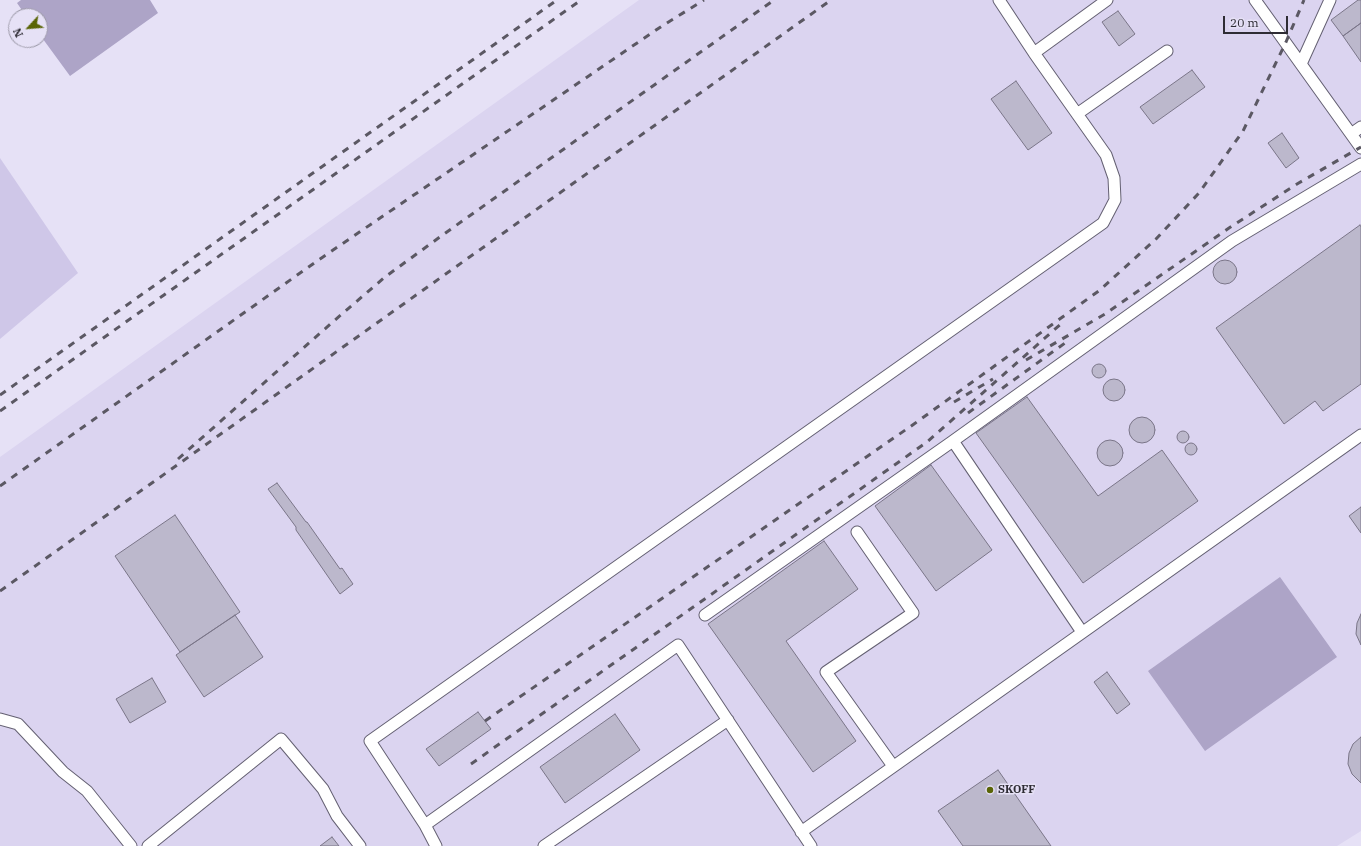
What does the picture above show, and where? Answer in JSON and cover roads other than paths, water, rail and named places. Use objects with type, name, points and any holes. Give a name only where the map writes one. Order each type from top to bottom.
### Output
[{"type":"lane","points":[[436,846],[370,741],[1103,223],[1115,200],[1114,178],[1106,155],[1034,53],[999,0]]},
{"type":"lane","points":[[1034,53],[1107,0]]},
{"type":"lane","points":[[1255,0],[1361,148]]},
{"type":"lane","points":[[1301,64],[1330,0]]},
{"type":"lane","points":[[1077,114],[1166,51]]},
{"type":"lane","points":[[1351,134],[1361,127]]},
{"type":"lane","points":[[705,615],[953,441],[1232,241],[1361,164]]},
{"type":"lane","points":[[801,832],[1361,435]]},
{"type":"lane","points":[[953,441],[1082,632]]},
{"type":"lane","points":[[857,532],[913,613],[826,672],[893,766]]},
{"type":"lane","points":[[424,825],[678,645],[811,846]]},
{"type":"lane","points":[[0,719],[18,724],[63,772],[87,791],[131,846]]},
{"type":"lane","points":[[544,846],[728,720]]},
{"type":"lane","points":[[148,846],[281,739],[323,789],[337,816],[360,846]]},
{"type":"railway","points":[[0,395],[557,0]]},
{"type":"railway","points":[[0,411],[581,0]]},
{"type":"railway","points":[[0,486],[317,261],[662,26],[704,0]]},
{"type":"railway","points":[[178,459],[385,277],[774,0]]},
{"type":"railway","points":[[0,591],[831,0]]},
{"type":"railway","points":[[485,721],[914,424],[1100,290],[1156,239],[1199,193],[1243,131],[1286,42],[1304,0]]},
{"type":"railway","points":[[1026,360],[1105,314],[1229,228],[1297,184],[1361,147]]},
{"type":"railway","points":[[471,764],[927,442],[1062,323]]},
{"type":"railway","points":[[968,413],[1065,343]]},
{"type":"railway","points":[[954,402],[993,379]]},
{"type":"place","name":"SKOFF","points":[[990,790]]}]
